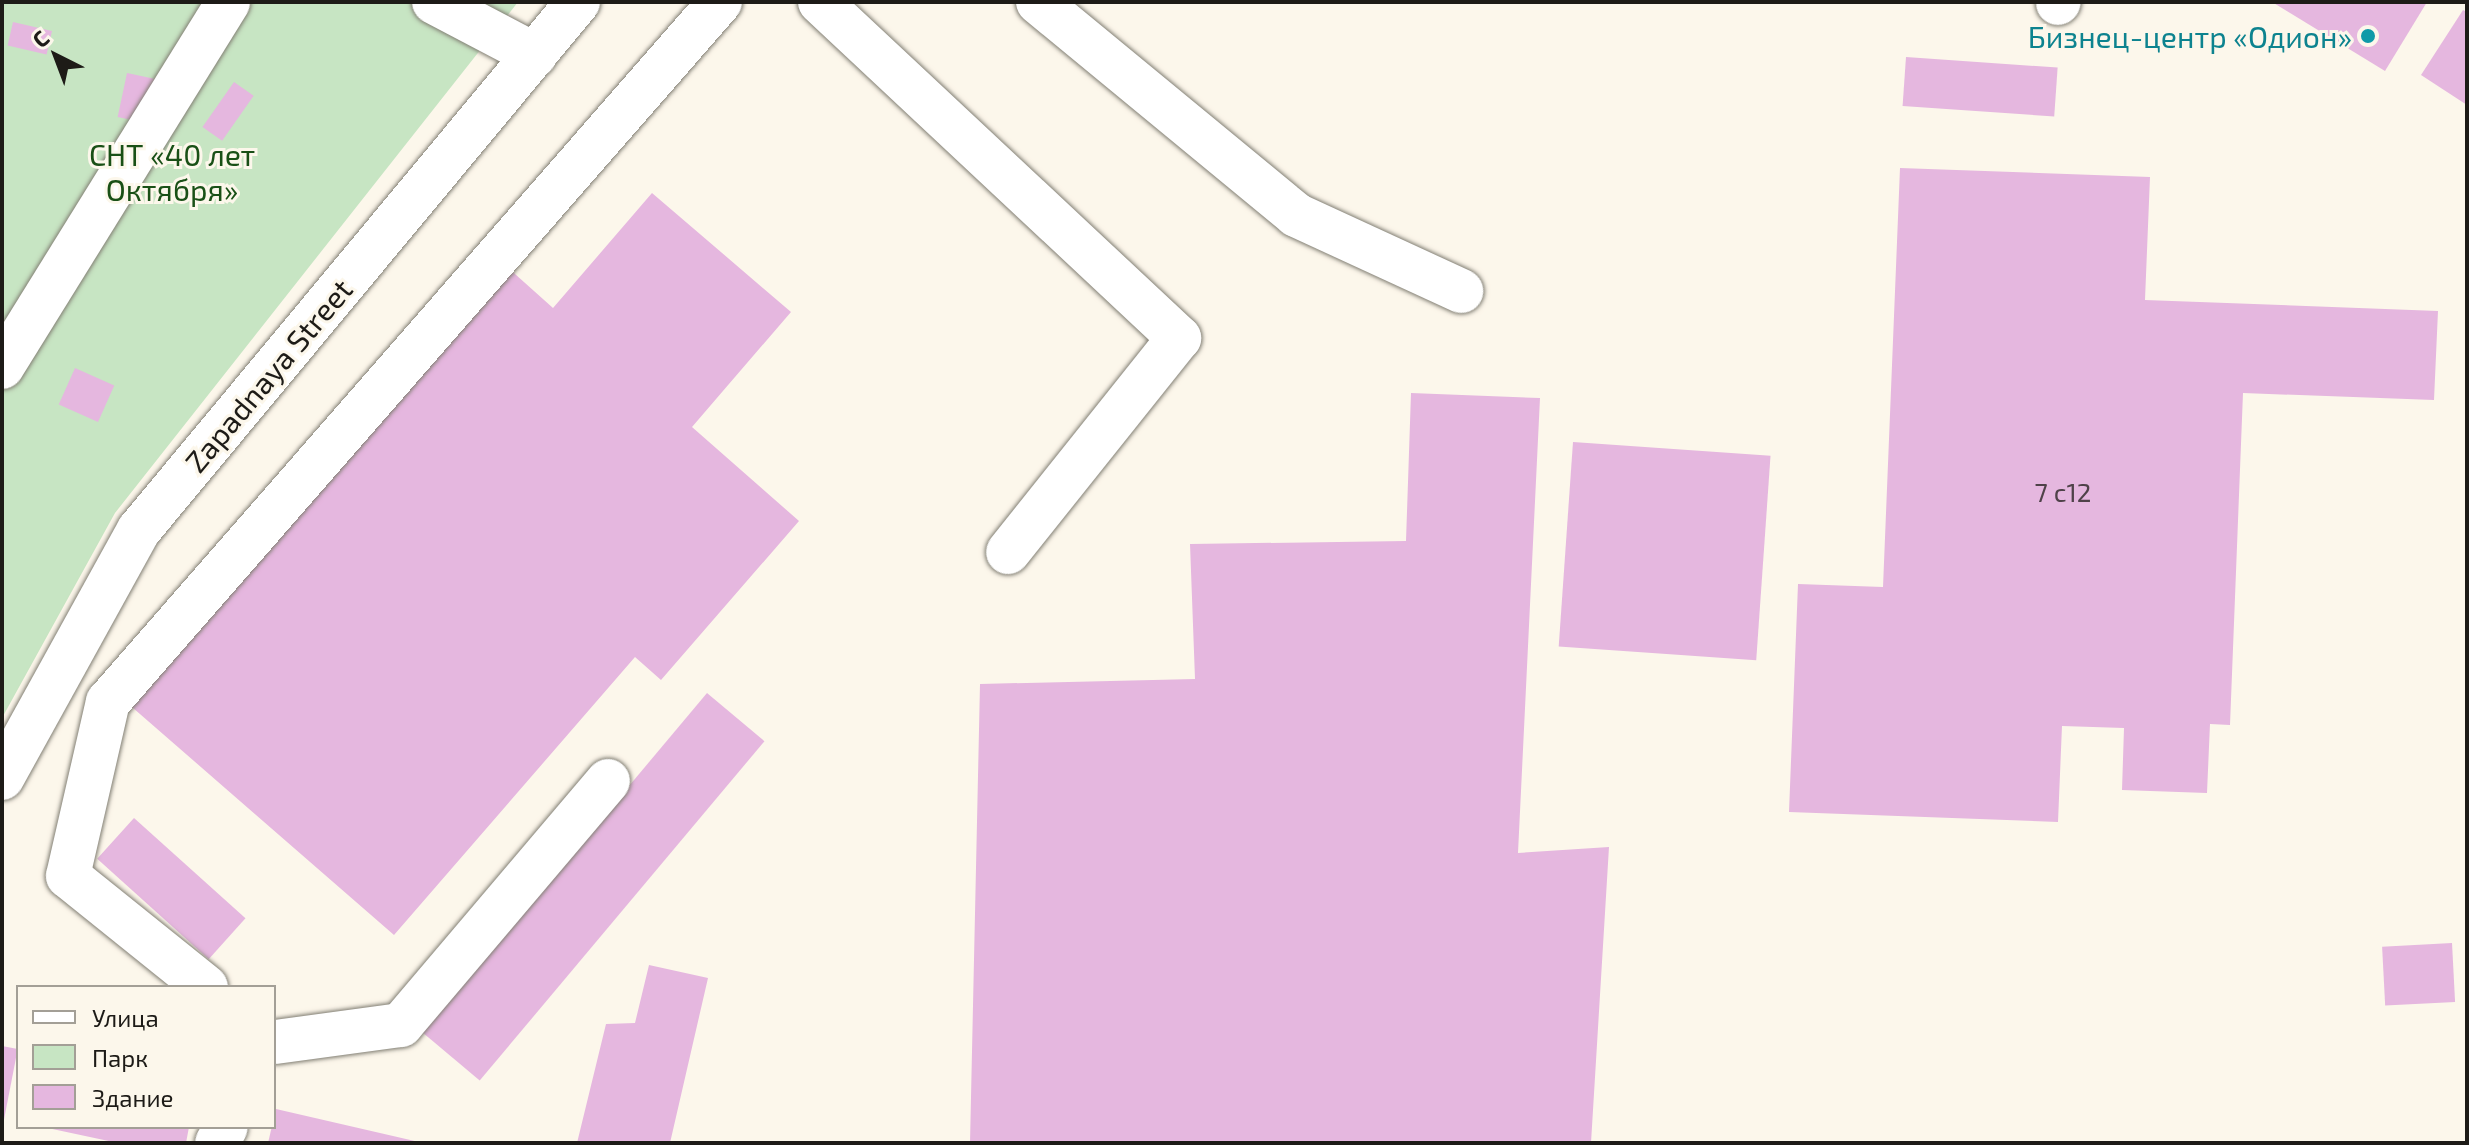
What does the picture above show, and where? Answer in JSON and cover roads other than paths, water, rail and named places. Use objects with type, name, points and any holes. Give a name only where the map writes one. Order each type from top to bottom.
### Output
[{"type":"street","points":[[2,367],[228,2]]},
{"type":"street","points":[[434,2],[535,55]]},
{"type":"street","name":"Zapadnaya Street","points":[[2,778],[139,530],[578,2]]},
{"type":"street","points":[[204,985],[68,876],[108,702],[720,2]]},
{"type":"street","points":[[820,2],[1179,338],[1008,552]]},
{"type":"street","points":[[1038,2],[1296,215],[1461,291]]},
{"type":"street","points":[[276,1042],[401,1025],[608,781]]},
{"type":"place","name":"Бизнец-центр «Одион»","points":[[2368,36]]},
{"type":"park label","name":"СНТ «40 лет Октября»","points":[[172,171]]}]
